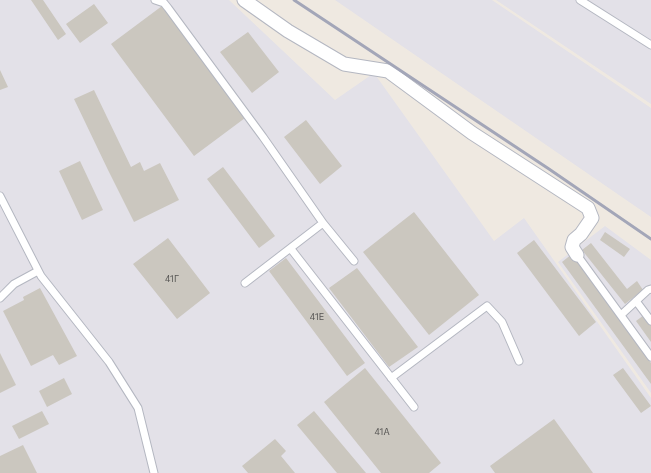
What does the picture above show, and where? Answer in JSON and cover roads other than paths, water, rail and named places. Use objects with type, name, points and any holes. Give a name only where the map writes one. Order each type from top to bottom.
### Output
[{"type":"street","points":[[244,0],[288,31],[344,64],[388,71],[472,133],[588,208],[592,218],[574,240],[572,247],[577,255]]},
{"type":"lane","points":[[155,0],[164,3],[168,8],[263,137],[323,224],[354,261]]},
{"type":"lane","points":[[580,0],[651,45]]},
{"type":"lane","points":[[0,196],[41,276],[109,362],[138,408],[154,473]]},
{"type":"lane","points":[[245,283],[323,224]]},
{"type":"lane","points":[[291,248],[414,407]]},
{"type":"lane","points":[[577,255],[651,356]]},
{"type":"lane","points":[[0,298],[14,284],[38,271]]},
{"type":"lane","points":[[621,315],[651,289]]},
{"type":"lane","points":[[636,301],[651,321]]},
{"type":"lane","points":[[391,378],[487,306],[502,322],[519,361]]},
{"type":"railway","points":[[294,0],[549,169],[651,239]]}]
